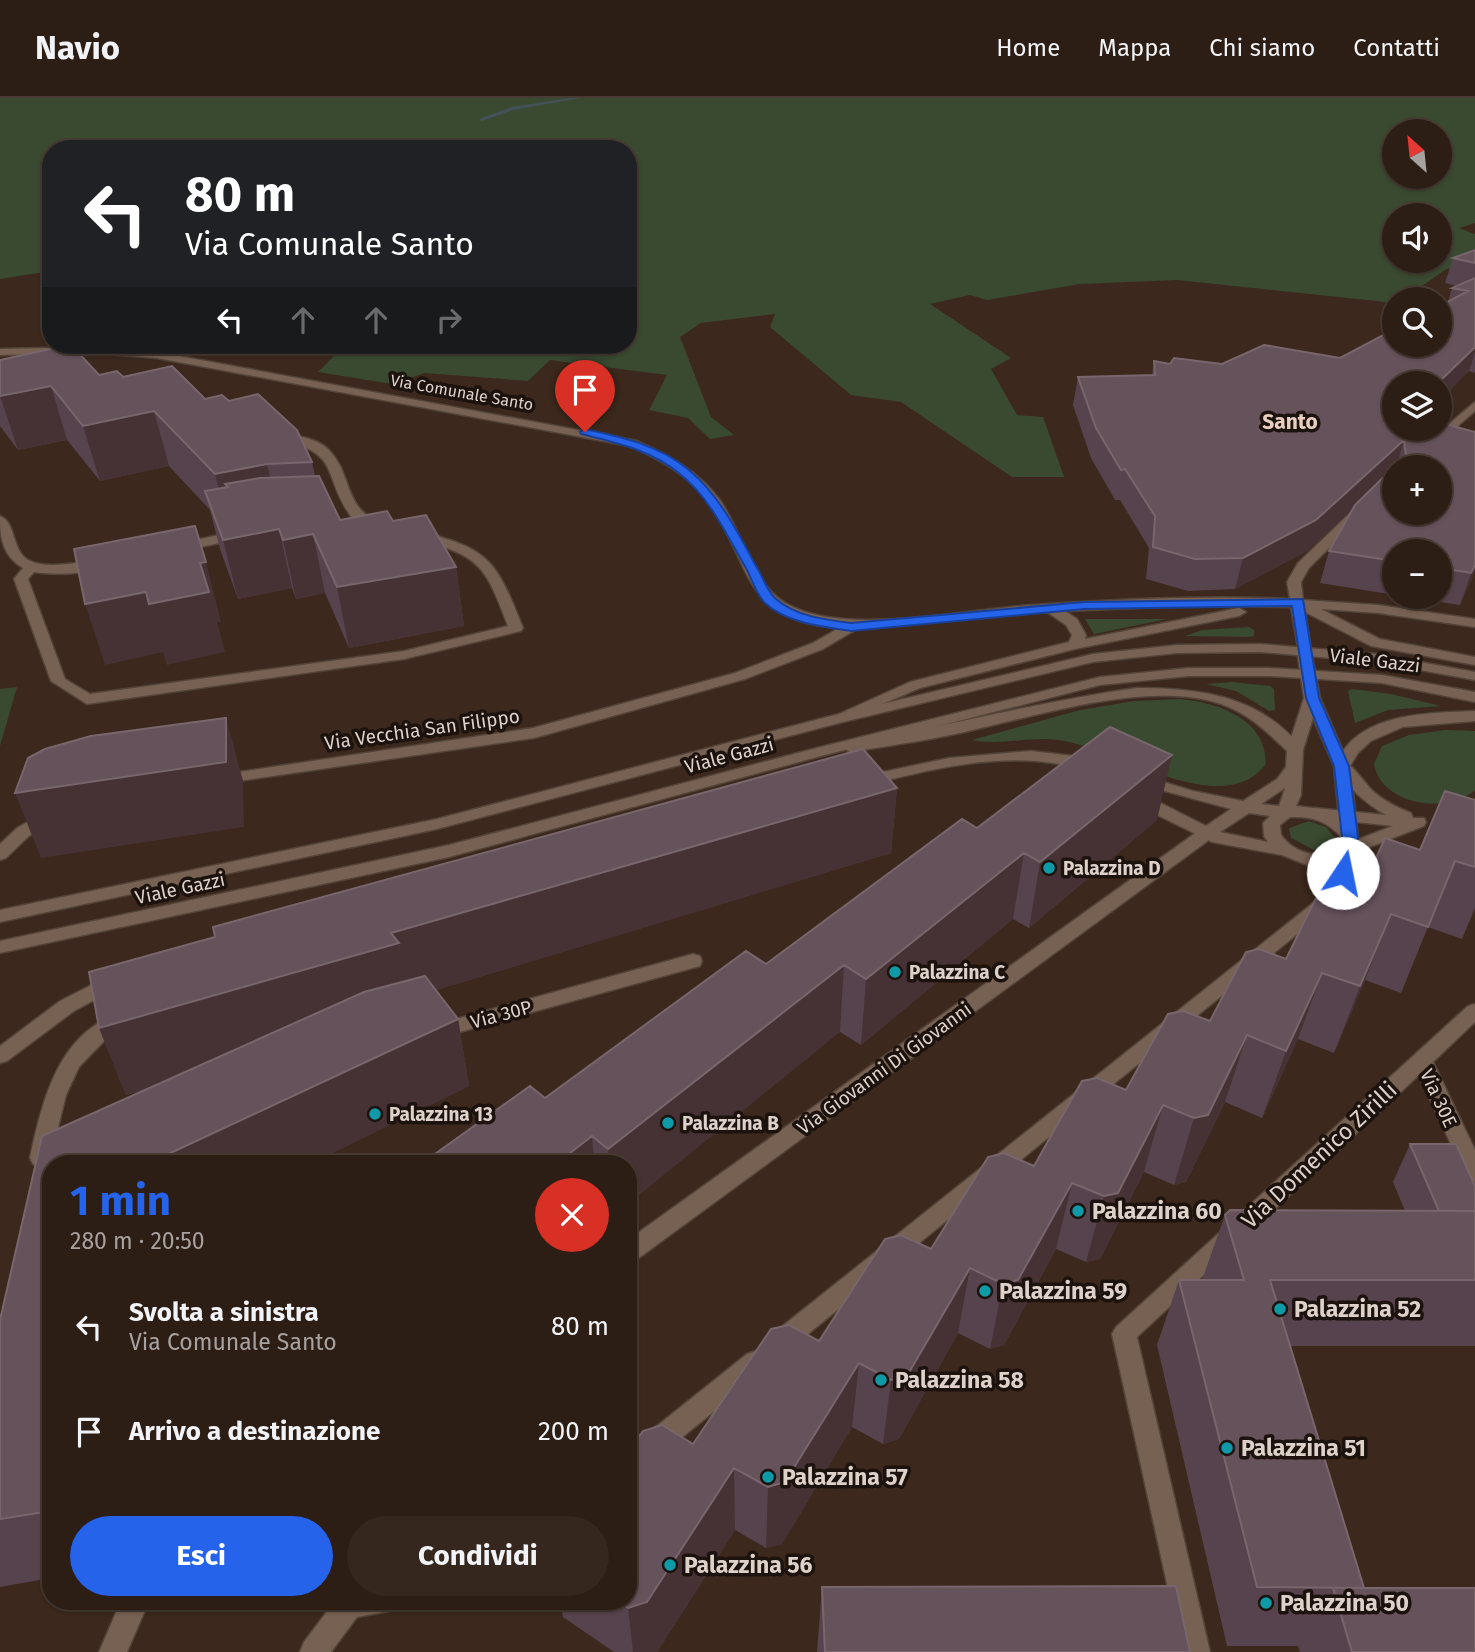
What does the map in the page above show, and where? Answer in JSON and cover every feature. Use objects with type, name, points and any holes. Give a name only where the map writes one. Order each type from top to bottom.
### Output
[{"type":"street","name":"Via Comunale Santo","points":[[0,352],[42,351]]},
{"type":"street","name":"Via Comunale Santo","points":[[145,354],[633,443],[669,460],[701,485],[770,600],[794,614],[819,622],[851,627],[1050,608],[1298,602]]},
{"type":"street","points":[[1418,455],[1475,405]]},
{"type":"street","points":[[31,566],[21,579],[58,681],[87,699],[404,654],[516,628],[493,571],[481,557],[444,540],[354,520],[324,453],[303,442],[267,432]]},
{"type":"street","points":[[1367,503],[1303,566],[1294,582],[1312,698],[1342,766],[1352,782],[1369,797],[1424,822]]},
{"type":"street","points":[[0,520],[13,553],[20,561],[31,566],[70,569],[117,561]]},
{"type":"street","points":[[169,550],[247,534]]},
{"type":"street","points":[[1298,602],[1376,643],[1475,662]]},
{"type":"street","points":[[836,719],[915,685],[1075,645],[1196,619],[1298,602],[1368,606],[1475,623]]},
{"type":"street","points":[[1050,608],[1072,622],[1079,635],[1075,645]]},
{"type":"street","name":"Via Vecchia San Filippo","points":[[197,781],[534,733],[729,680],[818,646],[851,627]]},
{"type":"street","name":"Viale Gazzi","points":[[0,916],[324,850],[474,815],[836,719],[1093,658],[1177,649],[1260,648],[1376,658],[1475,676]]},
{"type":"street","name":"Viale Gazzi","points":[[0,947],[449,851],[815,753],[1100,681],[1189,672],[1308,673],[1382,679],[1475,697]]},
{"type":"street","points":[[815,753],[960,728],[1046,708],[1163,691],[1202,694],[1240,705],[1266,719],[1294,758]]},
{"type":"street","points":[[1288,852],[1278,845],[1270,830],[1271,823],[1284,813],[1293,795],[1294,758],[1312,698]]},
{"type":"street","points":[[637,1458],[1323,904],[1343,873],[1350,843],[1342,766],[1349,750],[1374,732],[1420,719],[1475,716]]},
{"type":"street","points":[[852,784],[960,760],[1012,754],[1055,756],[1104,774]]},
{"type":"street","name":"Via Giovanni Di Giovanni","points":[[637,1246],[1207,834],[1283,782],[1294,758]]},
{"type":"street","points":[[1350,843],[1345,855],[1324,860],[1254,842],[1227,841],[1207,834],[1126,783],[1284,813],[1424,822]]},
{"type":"street","points":[[0,854],[23,832],[60,809]]},
{"type":"street","points":[[1315,813],[1337,823],[1350,843]]},
{"type":"street","points":[[1350,843],[1424,822]]},
{"type":"street","name":"Via 30P","points":[[418,1037],[692,961]]},
{"type":"street","points":[[0,1056],[66,1006],[127,976]]},
{"type":"street","name":"Via Domenico Zirilli","points":[[1196,1652],[1124,1334],[1475,1011]]},
{"type":"street","points":[[36,1180],[54,1091],[69,1061],[107,1028],[138,1012]]},
{"type":"street","name":"Via 30E","points":[[1422,1060],[1475,1173]]},
{"type":"street","points":[[1201,1264],[1228,1264]]},
{"type":"street","points":[[113,1652],[131,1610]]},
{"type":"street","points":[[314,1652],[353,1610]]},
{"type":"green space","points":[[0,98],[1475,98],[1475,223],[1459,228],[1475,234],[1475,259],[1452,267],[1452,203],[1382,203],[1382,273],[1441,273],[1420,287],[1382,287],[1382,302],[1177,280],[1080,284],[987,300],[970,295],[930,304],[1011,358],[991,369],[1017,415],[1043,417],[1064,477],[1012,477],[901,402],[851,395],[770,327],[775,314],[701,323],[680,337],[711,417],[734,435],[710,439],[688,418],[649,410],[667,375],[550,360],[528,381],[425,373],[392,384],[318,372],[336,354],[637,354],[637,140],[42,140],[42,272],[0,279]]},
{"type":"green space","points":[[1085,619],[1167,619],[1094,634]]},
{"type":"green space","points":[[1249,627],[1254,630],[1254,636],[1185,636],[1202,630]]},
{"type":"green space","points":[[1232,682],[1270,686],[1274,689],[1275,710],[1269,711],[1236,691],[1206,684]]},
{"type":"green space","points":[[17,687],[0,746],[0,689]]},
{"type":"green space","points":[[1352,689],[1391,694],[1441,706],[1388,710],[1355,723],[1348,691]]},
{"type":"green space","points":[[1181,699],[1224,709],[1249,724],[1264,748],[1266,764],[1247,780],[1223,786],[1196,784],[1167,777],[1059,740],[972,740],[1080,710],[1134,701]]},
{"type":"green space","points":[[1445,730],[1475,731],[1475,790],[1463,798],[1448,802],[1417,802],[1389,789],[1379,778],[1374,764],[1382,746],[1409,735]]},
{"type":"green space","points":[[1309,821],[1326,827],[1335,838],[1330,847],[1314,850],[1291,838],[1289,828]]},
{"type":"building","points":[[1475,250],[1475,263],[1453,258]]},
{"type":"building","points":[[1475,278],[1475,347],[1450,371],[1382,371],[1382,441],[1403,441],[1388,455],[1382,455],[1382,460],[1316,520],[1243,558],[1195,559],[1153,547],[1155,516],[1125,469],[1121,470],[1096,428],[1078,377],[1155,375],[1154,361],[1170,364],[1174,358],[1222,364],[1264,345],[1340,358],[1382,336],[1382,357],[1452,357],[1452,300],[1468,291],[1452,288]]},
{"type":"building","points":[[42,351],[42,354],[80,354],[99,375],[117,371],[123,377],[172,366],[205,399],[222,395],[229,401],[258,394],[297,430],[312,462],[267,464],[215,474],[154,411],[83,426],[51,386],[0,396],[0,360]]},
{"type":"building","points":[[1452,426],[1475,432],[1475,565],[1471,573],[1452,570],[1452,539],[1382,539],[1382,559],[1329,551],[1355,505],[1382,479],[1382,525],[1452,525],[1452,455],[1406,455],[1404,441],[1452,441]]},
{"type":"building","points":[[319,476],[340,520],[387,511],[393,521],[426,515],[456,567],[337,587],[313,534],[283,540],[279,529],[223,540],[205,491],[228,487],[225,484],[260,478]]},
{"type":"building","points":[[195,526],[206,562],[200,563],[209,592],[149,604],[146,592],[85,604],[74,549]]},
{"type":"building","points":[[226,718],[226,762],[15,793],[28,758],[45,749],[91,736]]},
{"type":"building","points":[[1110,727],[1172,755],[1040,862],[1024,853],[866,979],[844,965],[608,1149],[592,1136],[568,1155],[434,1155],[530,1086],[545,1098],[746,951],[766,964],[962,819],[977,828]]},
{"type":"building","points":[[863,749],[897,788],[391,933],[399,943],[99,1028],[89,972],[215,937],[213,927]]},
{"type":"building","points":[[1445,791],[1475,800],[1475,867],[1455,861],[1428,927],[1391,914],[1360,986],[1322,973],[1286,1051],[1247,1035],[1208,1115],[1194,1118],[1163,1105],[1118,1193],[1104,1196],[1072,1183],[1018,1280],[1003,1284],[970,1268],[907,1376],[891,1380],[859,1363],[785,1482],[768,1487],[734,1468],[647,1602],[637,1605],[637,1439],[643,1431],[662,1425],[693,1444],[771,1329],[789,1325],[819,1341],[885,1239],[901,1235],[931,1249],[988,1157],[1004,1153],[1034,1166],[1082,1081],[1097,1078],[1126,1090],[1168,1014],[1183,1011],[1210,1021],[1246,952],[1259,949],[1286,959],[1317,896],[1330,893],[1356,902],[1385,838],[1420,850]]},
{"type":"building","points":[[425,976],[458,1019],[166,1155],[42,1155],[42,1512],[0,1519],[0,1320],[42,1136],[364,992]]},
{"type":"building","points":[[1410,1144],[1456,1144],[1475,1186],[1475,1211],[1439,1211]]},
{"type":"building","points":[[1230,1210],[1475,1211],[1475,1280],[1270,1280],[1364,1588],[1257,1587],[1179,1280],[1244,1280],[1225,1215]]},
{"type":"building","points":[[1176,1586],[1190,1652],[825,1652],[822,1587]]},
{"type":"building","points":[[1333,1588],[1475,1588],[1475,1652],[1352,1652]]},
{"type":"waterway","points":[[482,119],[512,109],[579,98]]},
{"type":"place","name":"Palazzina D","points":[[1049,868]]},
{"type":"place","name":"Palazzina C","points":[[895,972]]},
{"type":"place","name":"Palazzina 13","points":[[375,1114]]},
{"type":"place","name":"Palazzina B","points":[[668,1123]]},
{"type":"place","name":"Palazzina 60","points":[[1078,1211]]},
{"type":"place","name":"Palazzina 59","points":[[985,1291]]},
{"type":"place","name":"Palazzina 52","points":[[1280,1309]]},
{"type":"place","name":"Palazzina 58","points":[[881,1380]]},
{"type":"place","name":"Palazzina 51","points":[[1227,1448]]},
{"type":"place","name":"Palazzina 57","points":[[768,1477]]},
{"type":"place","name":"Palazzina 56","points":[[670,1565]]},
{"type":"place","name":"Palazzina 50","points":[[1266,1603]]},
{"type":"district","name":"Santo","points":[[1290,422]]},
{"type":"route","points":[[585,432],[633,443],[653,452],[669,460],[701,485],[726,522],[763,593],[781,608],[819,622],[851,627],[991,612],[1084,606],[1298,602],[1312,698],[1342,766],[1350,837],[1343,873]]}]
